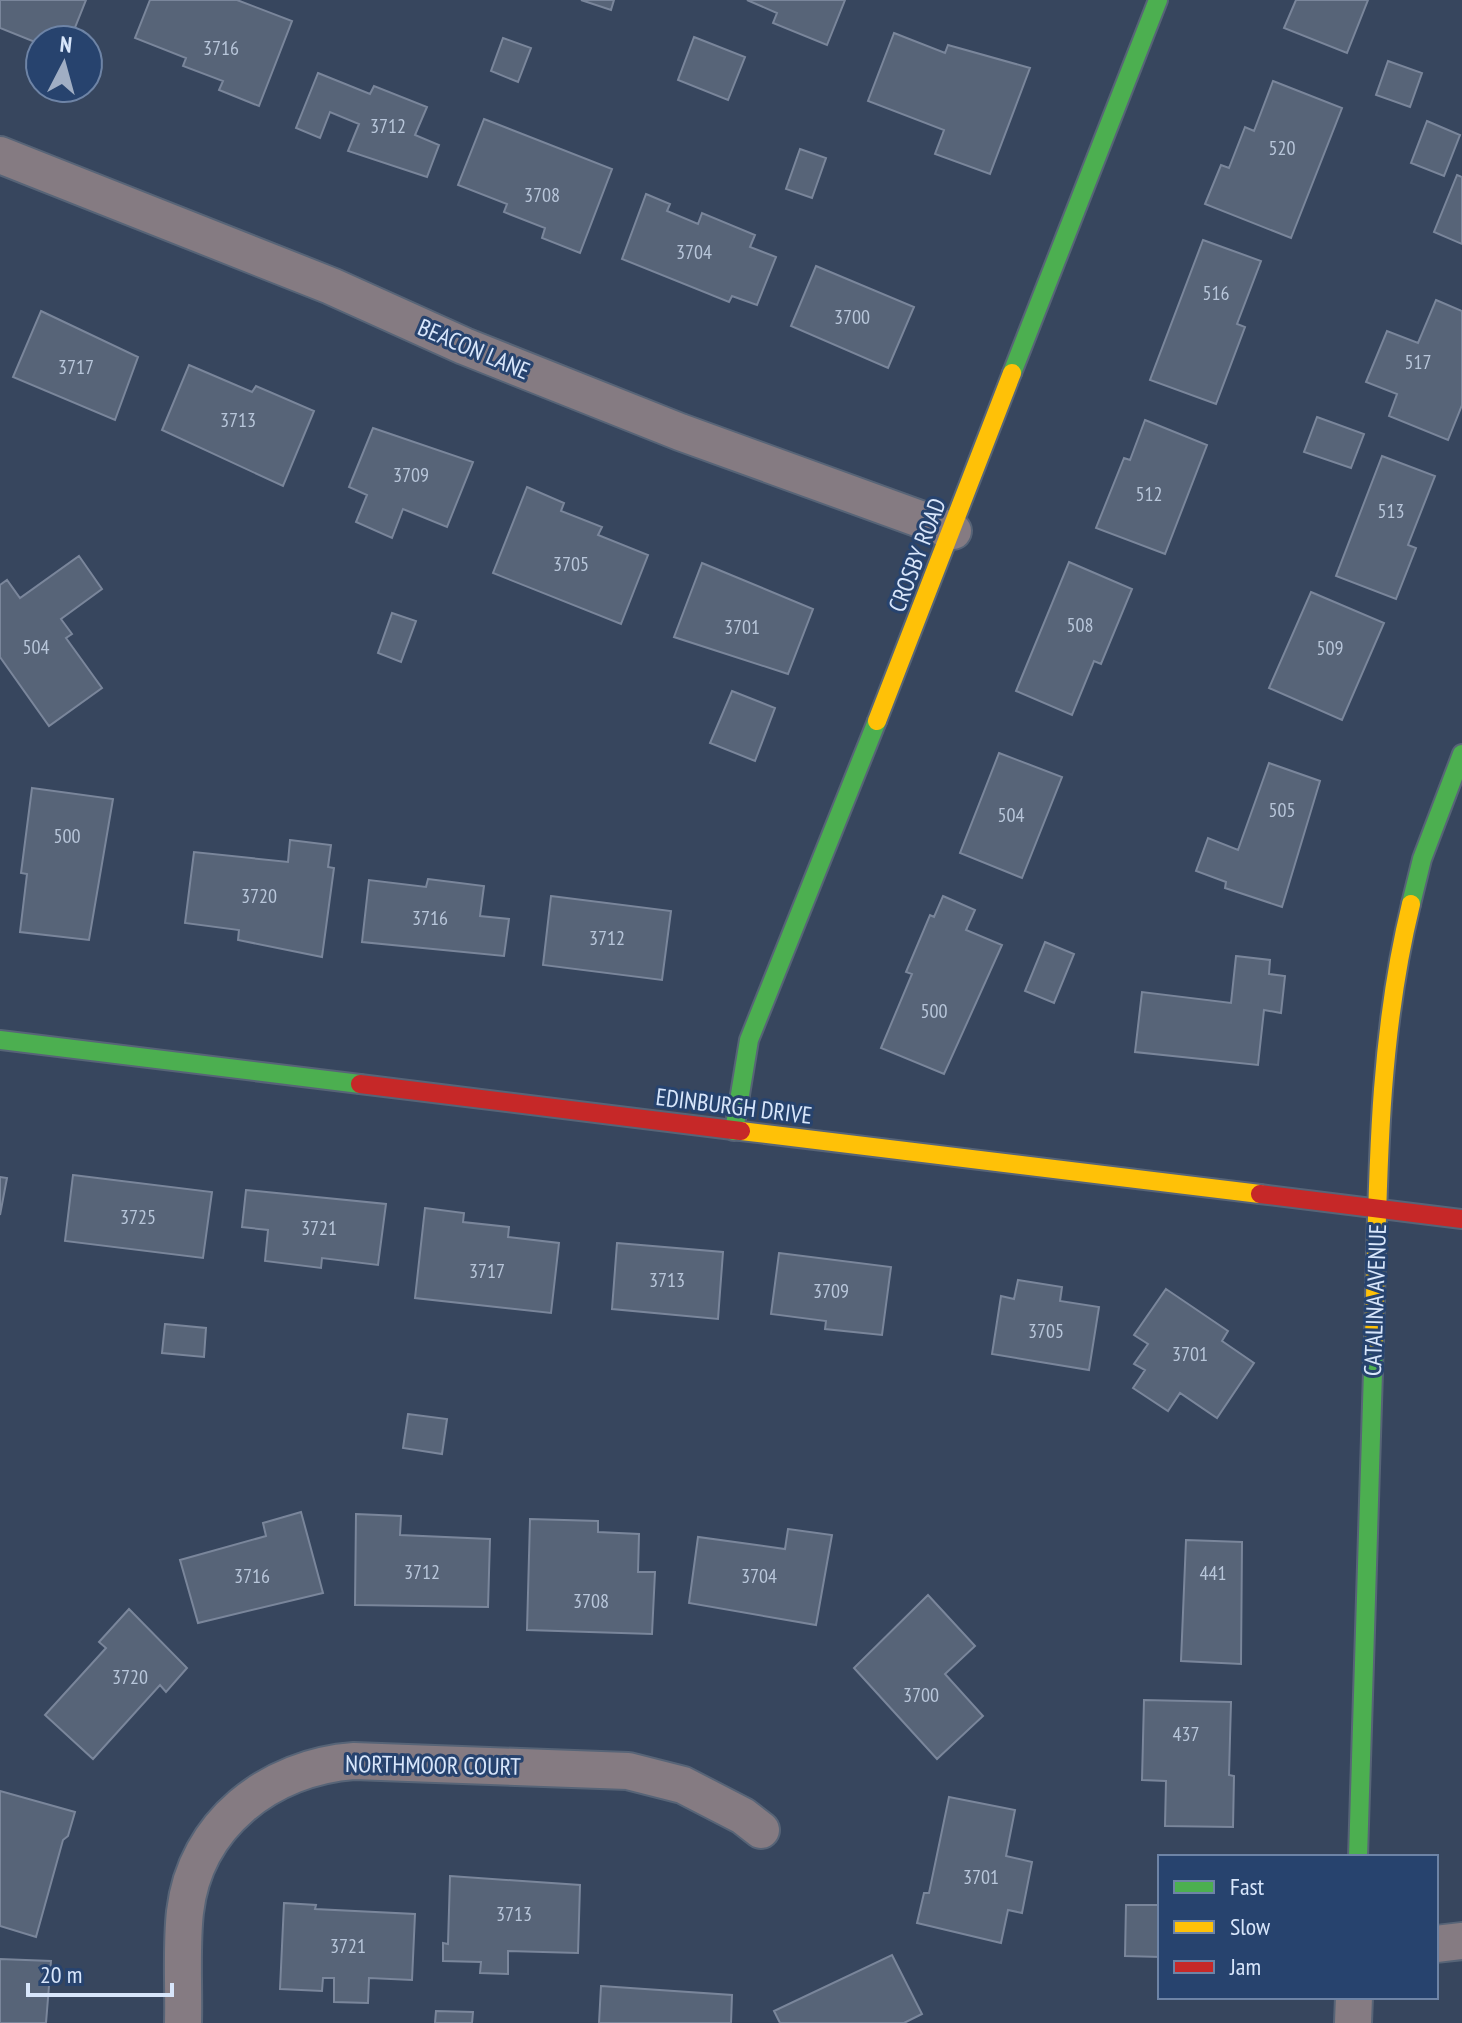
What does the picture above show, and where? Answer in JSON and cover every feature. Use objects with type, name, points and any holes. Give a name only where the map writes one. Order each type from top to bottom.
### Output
[{"type":"street","name":"CROSBY ROAD","points":[[734,1131],[749,1040],[953,531],[1064,233],[1158,0]]},
{"type":"street","name":"BEACON LANE","points":[[0,155],[331,286],[464,346],[637,415],[953,531]]},
{"type":"street","name":"CATALINA AVENUE","points":[[1358,1855],[1382,1072],[1396,965],[1422,859],[1462,754]]},
{"type":"street","name":"EDINBURGH DRIVE","points":[[0,1040],[1462,1219]]},
{"type":"street","name":"NORTHMOOR COURT","points":[[183,2023],[185,1910],[196,1868],[212,1837],[241,1803],[286,1775],[328,1763],[354,1761],[628,1771],[683,1785],[743,1816],[761,1830]]},
{"type":"street","points":[[1438,1944],[1462,1941]]},
{"type":"street","points":[[1353,2023],[1354,1999]]},
{"type":"building","points":[[0,0],[86,0],[76,24],[24,24],[24,38],[0,28]]},
{"type":"building","points":[[150,0],[237,0],[292,21],[259,106],[219,90],[223,81],[183,66],[186,58],[135,38]]},
{"type":"building","points":[[581,0],[614,0],[611,10]]},
{"type":"building","points":[[747,0],[845,0],[827,45],[773,23],[777,13]]},
{"type":"building","points":[[1296,0],[1368,0],[1347,53],[1284,28]]},
{"type":"building","points":[[894,33],[945,53],[948,45],[1030,68],[990,174],[935,154],[944,130],[868,101]]},
{"type":"building","points":[[694,37],[745,57],[728,100],[678,80]]},
{"type":"building","points":[[503,38],[531,48],[518,82],[491,71]]},
{"type":"building","points":[[1388,61],[1422,73],[1410,107],[1376,95]]},
{"type":"building","points":[[318,73],[370,94],[374,86],[427,107],[415,135],[439,145],[427,177],[348,151],[359,124],[330,112],[320,138],[296,128]]},
{"type":"building","points":[[1273,81],[1342,108],[1291,238],[1205,204],[1221,165],[1229,168],[1245,127],[1254,131]]},
{"type":"building","points":[[484,119],[612,169],[580,253],[542,238],[545,228],[504,212],[507,204],[458,185]]},
{"type":"building","points":[[1427,121],[1460,135],[1444,176],[1411,163]]},
{"type":"building","points":[[800,149],[826,158],[812,198],[786,189]]},
{"type":"building","points":[[1457,175],[1462,177],[1462,244],[1434,232]]},
{"type":"building","points":[[646,194],[670,204],[667,211],[698,224],[702,213],[755,235],[750,247],[776,257],[757,305],[732,296],[729,302],[622,259]]},
{"type":"building","points":[[1203,240],[1261,261],[1237,324],[1245,327],[1216,404],[1150,380]]},
{"type":"building","points":[[816,266],[914,307],[888,368],[791,326]]},
{"type":"building","points":[[1436,300],[1462,311],[1462,405],[1448,440],[1389,416],[1397,394],[1366,382],[1387,331],[1418,343]]},
{"type":"building","points":[[41,311],[138,357],[115,420],[13,377]]},
{"type":"building","points":[[189,365],[252,392],[256,386],[314,411],[283,486],[162,430]]},
{"type":"building","points":[[1317,417],[1364,434],[1351,468],[1304,452]]},
{"type":"building","points":[[1145,420],[1207,445],[1165,554],[1096,528],[1124,458],[1130,460]]},
{"type":"building","points":[[373,428],[473,462],[447,527],[403,509],[392,538],[356,522],[367,495],[349,487]]},
{"type":"building","points":[[1382,456],[1435,476],[1408,545],[1416,548],[1396,599],[1336,576]]},
{"type":"building","points":[[527,487],[564,503],[561,511],[602,527],[598,535],[648,555],[621,624],[493,573]]},
{"type":"building","points":[[79,556],[102,589],[61,619],[72,634],[66,638],[102,688],[49,726],[0,657],[0,585],[7,580],[20,598]]},
{"type":"building","points":[[1069,562],[1132,589],[1101,664],[1094,661],[1072,715],[1016,691]]},
{"type":"building","points":[[702,563],[813,609],[788,674],[674,637]]},
{"type":"building","points":[[1311,592],[1384,623],[1342,720],[1269,688]]},
{"type":"building","points":[[392,613],[416,621],[401,662],[378,653]]},
{"type":"building","points":[[732,691],[775,708],[755,761],[710,743]]},
{"type":"building","points":[[999,753],[1062,777],[1022,878],[960,853]]},
{"type":"building","points":[[1269,763],[1320,781],[1282,907],[1225,888],[1226,882],[1196,871],[1208,838],[1238,850]]},
{"type":"building","points":[[32,788],[113,799],[89,940],[20,932],[27,874],[21,873]]},
{"type":"building","points":[[290,840],[331,845],[328,867],[334,868],[322,957],[238,940],[239,930],[185,923],[194,852],[288,862]]},
{"type":"building","points":[[428,879],[484,886],[480,916],[509,919],[504,956],[362,942],[369,880],[426,887]]},
{"type":"building","points":[[551,896],[671,911],[662,980],[543,965]]},
{"type":"building","points":[[943,896],[975,910],[966,930],[1002,945],[944,1074],[881,1048],[912,974],[906,972],[930,915],[934,917]]},
{"type":"building","points":[[1045,942],[1074,954],[1054,1003],[1025,991]]},
{"type":"building","points":[[1236,956],[1270,960],[1269,974],[1285,976],[1281,1013],[1264,1010],[1258,1065],[1135,1052],[1142,992],[1231,1003]]},
{"type":"building","points":[[73,1175],[212,1192],[203,1258],[65,1241]]},
{"type":"building","points":[[0,1177],[7,1178],[0,1215]]},
{"type":"building","points":[[246,1190],[386,1204],[378,1265],[322,1258],[321,1268],[265,1261],[268,1230],[242,1227]]},
{"type":"building","points":[[425,1208],[464,1213],[463,1222],[509,1227],[508,1237],[559,1243],[551,1313],[415,1298]]},
{"type":"building","points":[[617,1243],[723,1252],[718,1319],[612,1309]]},
{"type":"building","points":[[779,1253],[891,1267],[882,1335],[825,1329],[826,1321],[771,1314]]},
{"type":"building","points":[[1018,1280],[1062,1287],[1060,1301],[1099,1307],[1089,1370],[992,1354],[1001,1296],[1014,1299]]},
{"type":"building","points":[[1166,1289],[1228,1331],[1222,1341],[1254,1363],[1217,1418],[1180,1393],[1168,1411],[1133,1388],[1145,1370],[1134,1364],[1148,1344],[1134,1335]]},
{"type":"building","points":[[165,1324],[206,1328],[204,1357],[162,1353]]},
{"type":"building","points":[[408,1414],[447,1419],[442,1454],[403,1448]]},
{"type":"building","points":[[301,1512],[323,1593],[198,1623],[180,1560],[266,1536],[263,1523]]},
{"type":"building","points":[[356,1514],[401,1516],[400,1535],[490,1539],[488,1607],[355,1605]]},
{"type":"building","points":[[530,1519],[598,1521],[598,1532],[639,1534],[638,1572],[655,1572],[652,1634],[527,1630]]},
{"type":"building","points":[[788,1529],[832,1535],[816,1625],[689,1603],[698,1537],[785,1549]]},
{"type":"building","points":[[1186,1540],[1242,1542],[1241,1664],[1181,1661]]},
{"type":"building","points":[[928,1595],[975,1646],[945,1674],[983,1716],[937,1759],[854,1668]]},
{"type":"building","points":[[129,1609],[187,1668],[166,1692],[160,1685],[93,1759],[45,1715],[106,1648],[99,1642]]},
{"type":"building","points":[[1144,1700],[1231,1702],[1229,1775],[1234,1776],[1233,1827],[1165,1826],[1166,1781],[1142,1780]]},
{"type":"building","points":[[0,1791],[75,1812],[68,1836],[63,1840],[36,1937],[0,1926]]},
{"type":"building","points":[[949,1797],[1015,1810],[1006,1856],[1032,1862],[1022,1913],[1008,1910],[1001,1943],[917,1923],[924,1893],[929,1893]]},
{"type":"building","points":[[450,1876],[580,1885],[578,1953],[508,1951],[508,1974],[480,1973],[481,1962],[443,1961],[443,1943],[448,1944]]},
{"type":"building","points":[[284,1903],[316,1905],[315,1909],[415,1914],[412,1980],[369,1978],[368,2003],[334,2002],[334,1978],[323,1978],[322,1991],[280,1989]]},
{"type":"building","points":[[1126,1905],[1158,1905],[1158,1957],[1125,1956]]},
{"type":"building","points":[[892,1955],[922,2014],[904,2023],[780,2023],[774,2011]]},
{"type":"building","points":[[0,1959],[51,1961],[46,2023],[0,2023]]},
{"type":"building","points":[[601,1986],[732,1995],[731,2023],[599,2023]]},
{"type":"building","points":[[436,2011],[473,2012],[472,2023],[435,2023]]},
{"type":"traffic: fast","points":[[1012,373],[1158,0]]},
{"type":"traffic: fast","points":[[734,1131],[749,1040],[877,721]]},
{"type":"traffic: fast","points":[[1411,904],[1422,859],[1462,754]]},
{"type":"traffic: fast","points":[[0,1040],[360,1084]]},
{"type":"traffic: fast","points":[[1358,1855],[1374,1339]]},
{"type":"traffic: slow","points":[[877,721],[1012,373]]},
{"type":"traffic: slow","points":[[1374,1339],[1378,1175],[1385,1066],[1391,1012],[1411,904]]},
{"type":"traffic: slow","points":[[741,1131],[1260,1194]]},
{"type":"traffic: jam","points":[[360,1084],[741,1131]]},
{"type":"traffic: jam","points":[[1260,1194],[1462,1219]]}]
